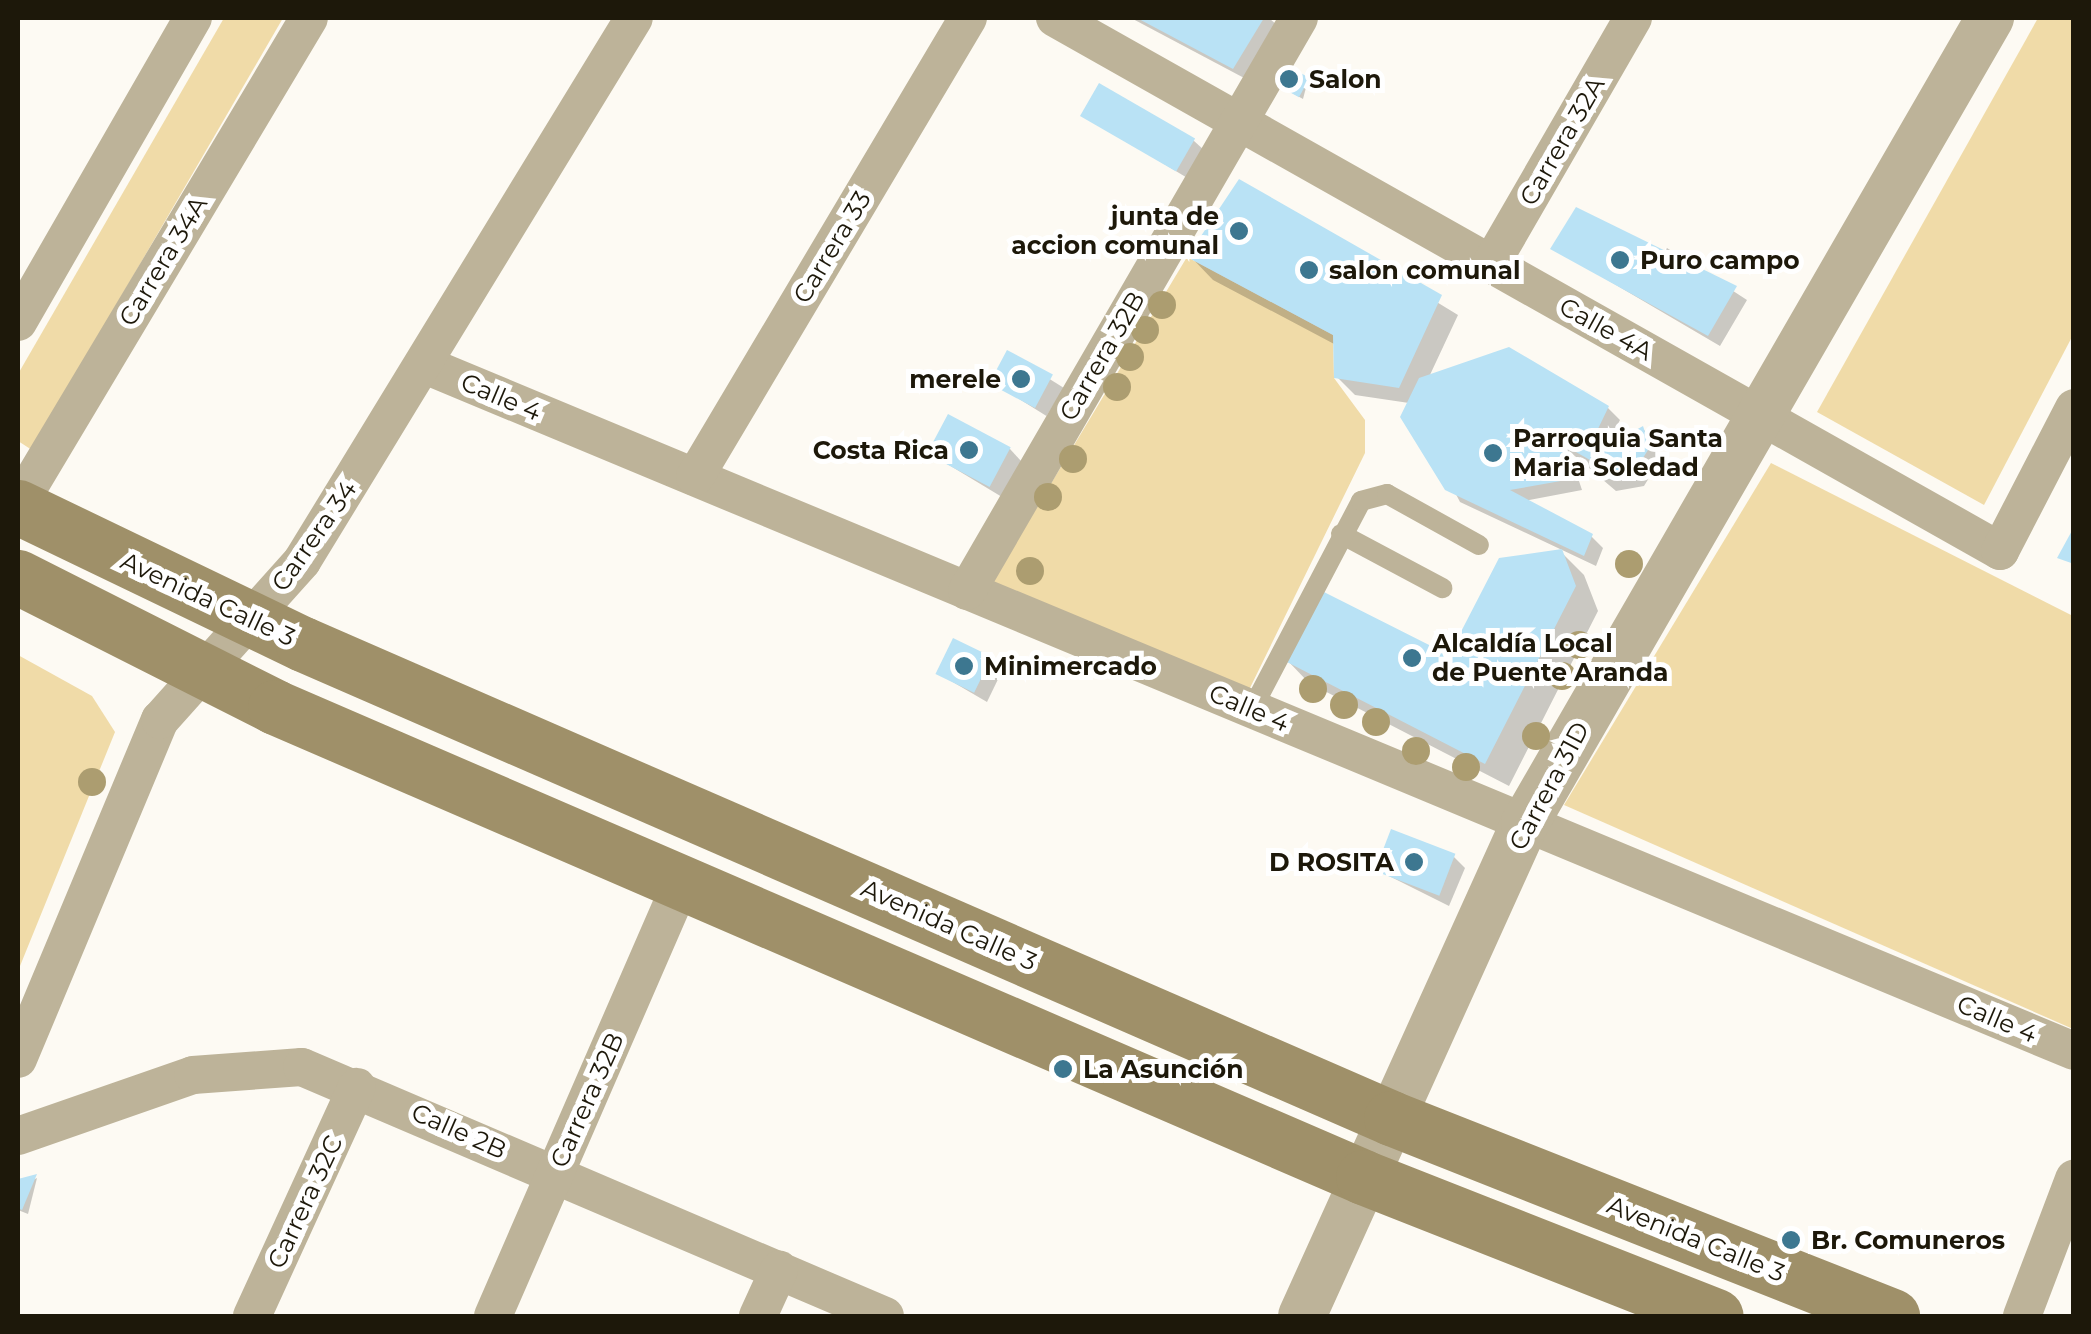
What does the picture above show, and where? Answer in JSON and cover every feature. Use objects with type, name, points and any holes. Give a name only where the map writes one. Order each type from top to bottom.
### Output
[{"type":"main road","name":"Avenida Calle 3","points":[[18,506],[252,620],[1391,1118],[1892,1316]]},
{"type":"main road","points":[[18,577],[196,670],[682,882],[1363,1177],[1716,1316]]},
{"type":"street","points":[[18,322],[194,18]]},
{"type":"street","name":"Carrera 34A","points":[[18,506],[309,18]]},
{"type":"street","name":"Carrera 34","points":[[18,1059],[160,720],[196,670],[252,620],[302,562],[634,18]]},
{"type":"street","name":"Carrera 33","points":[[695,477],[968,18]]},
{"type":"street","name":"Calle 4A","points":[[1056,18],[2000,552],[2074,408]]},
{"type":"street","name":"Carrera 32B","points":[[967,591],[1299,18]]},
{"type":"street","name":"Carrera 32A","points":[[1491,264],[1633,18]]},
{"type":"street","name":"Carrera 31D","points":[[1302,1316],[1526,823],[1990,18]]},
{"type":"street","name":"Calle 4","points":[[425,365],[2074,1051]]},
{"type":"street","name":"Carrera 32B","points":[[493,1316],[682,882]]},
{"type":"street","name":"Calle 2B","points":[[18,1136],[193,1075],[302,1067],[358,1087],[885,1316]]},
{"type":"street","name":"Carrera 32C","points":[[252,1316],[358,1087]]},
{"type":"street","points":[[2022,1316],[2074,1179]]},
{"type":"street","points":[[758,1316],[779,1270]]},
{"type":"lane","points":[[1252,709],[1340,534],[1361,501],[1388,494],[1479,545]]},
{"type":"lane","points":[[1340,534],[1442,588]]},
{"type":"shaded area","points":[[224,18],[283,18],[32,450],[18,441],[18,374]]},
{"type":"shaded area","points":[[2038,18],[2073,18],[2073,335],[1984,505],[1817,412]]},
{"type":"shaded area","points":[[1187,257],[1333,335],[1334,378],[1365,420],[1365,453],[1247,694],[987,590]]},
{"type":"shaded area","points":[[1771,463],[2073,616],[2073,1029],[1564,805]]},
{"type":"shaded area","points":[[18,655],[92,696],[115,732],[18,971]]},
{"type":"building","points":[[1137,18],[1264,18],[1233,69]]},
{"type":"building","name":"Salon","points":[[1279,61],[1310,78],[1299,97],[1268,80]]},
{"type":"building","points":[[1099,83],[1195,138],[1176,171],[1080,116]]},
{"type":"building","points":[[1239,179],[1442,295],[1399,388],[1334,378],[1333,335],[1187,257]]},
{"type":"building","points":[[1576,207],[1737,286],[1708,336],[1550,249]]},
{"type":"building","name":"Parroquia Santa Maria Soledad","points":[[1509,347],[1609,406],[1596,433],[1613,443],[1643,426],[1650,447],[1632,475],[1602,480],[1590,460],[1560,443],[1572,479],[1510,490],[1593,534],[1584,556],[1445,490],[1400,417],[1419,378]]},
{"type":"building","name":"merele","points":[[1007,350],[1053,374],[1035,408],[989,384]]},
{"type":"building","name":"Costa Rica","points":[[948,414],[1011,447],[990,487],[927,454]]},
{"type":"building","points":[[2074,527],[2074,564],[2057,558]]},
{"type":"building","name":"Alcaldía Local de Puente Aranda","points":[[1562,549],[1576,586],[1485,764],[1283,660],[1318,589],[1449,655],[1499,558]]},
{"type":"building","name":"Minimercado","points":[[953,638],[992,657],[974,693],[935,674]]},
{"type":"building","name":"D ROSITA","points":[[1391,829],[1455,854],[1439,896],[1375,871]]},
{"type":"building","points":[[37,1174],[22,1210],[18,1208],[18,1179]]},
{"type":"place","name":"Salon","points":[[1289,79]]},
{"type":"place","name":"junta de accion comunal","points":[[1239,231]]},
{"type":"place","name":"Puro campo","points":[[1620,260]]},
{"type":"place","name":"salon comunal","points":[[1309,270]]},
{"type":"place","name":"merele","points":[[1021,379]]},
{"type":"place","name":"Costa Rica","points":[[969,450]]},
{"type":"place","name":"Parroquia Santa Maria Soledad","points":[[1493,453]]},
{"type":"place","name":"Alcaldía Local de Puente Aranda","points":[[1412,658]]},
{"type":"place","name":"Minimercado","points":[[964,666]]},
{"type":"place","name":"D ROSITA","points":[[1414,862]]},
{"type":"place","name":"La Asunción","points":[[1063,1069]]},
{"type":"place","name":"Br. Comuneros","points":[[1791,1240]]}]
